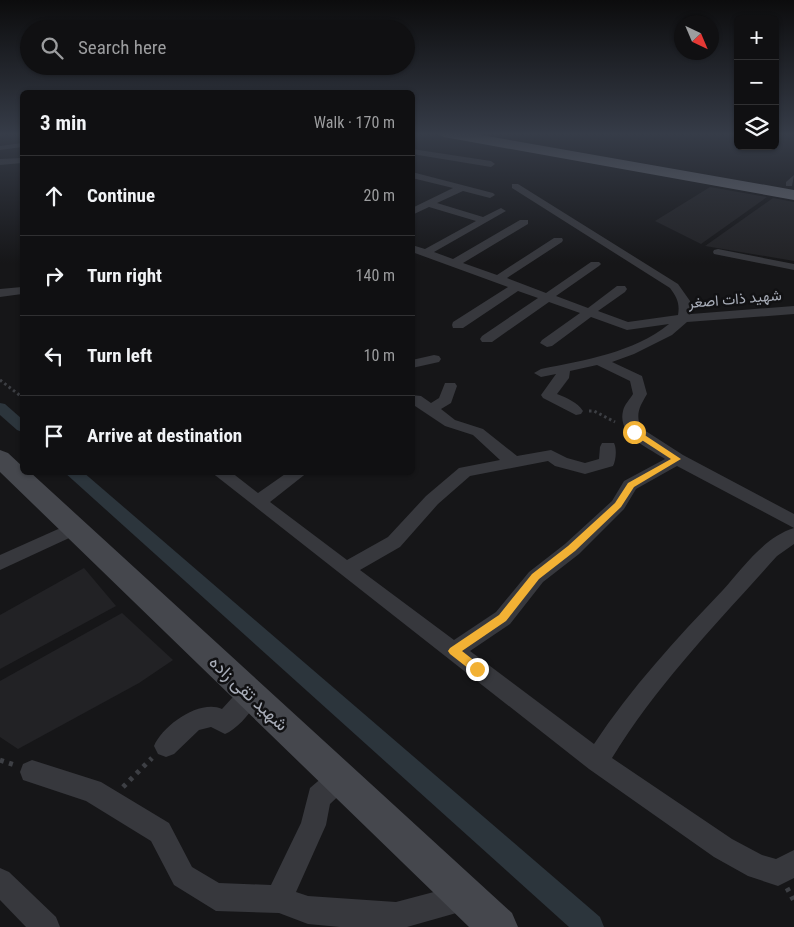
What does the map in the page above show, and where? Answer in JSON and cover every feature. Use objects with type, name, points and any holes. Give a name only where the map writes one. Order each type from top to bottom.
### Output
[{"type":"highway","points":[[728,176],[793,186]]},
{"type":"highway","points":[[737,176],[793,186]]},
{"type":"main road","name":"شهید تقی زاده","points":[[3,465],[74,528],[498,927]]},
{"type":"street","points":[[417,176],[490,195]]},
{"type":"street","points":[[415,249],[627,326],[684,318],[687,310],[686,304],[680,292],[674,286],[515,186]]},
{"type":"street","points":[[415,211],[461,188]]},
{"type":"street","points":[[429,204],[484,220]]},
{"type":"street","points":[[425,253],[501,211]]},
{"type":"street","points":[[454,263],[524,222]]},
{"type":"street","points":[[498,279],[558,240]]},
{"type":"street","points":[[718,252],[794,267]]},
{"type":"street","points":[[487,339],[595,264]]},
{"type":"street","points":[[458,325],[517,286]]},
{"type":"street","points":[[547,343],[620,289]]},
{"type":"street","points":[[0,293],[20,291]]},
{"type":"street","name":"شهید ذات اصغر","points":[[540,373],[599,361],[624,353],[677,326],[684,318],[794,310]]},
{"type":"street","points":[[415,363],[434,359]]},
{"type":"street","points":[[599,361],[636,379],[640,394],[630,410],[630,421],[634,432],[677,459],[794,522]]},
{"type":"street","points":[[564,368],[562,378],[548,395],[566,402],[576,411]]},
{"type":"street","points":[[431,410],[446,400],[450,386]]},
{"type":"street","points":[[415,398],[450,422],[478,432],[513,462]]},
{"type":"street","points":[[346,569],[394,542],[432,500],[465,472],[551,455],[562,462],[584,468],[607,462],[608,447]]},
{"type":"street","points":[[454,651],[502,618],[536,577],[572,549],[618,505],[630,485],[677,459]]},
{"type":"street","points":[[223,475],[598,761],[723,848],[757,866],[778,873],[794,863]]},
{"type":"street","points":[[258,502],[296,475]]},
{"type":"street","points":[[0,563],[74,528]]},
{"type":"street","points":[[598,761],[621,723],[670,660],[770,551],[794,535]]},
{"type":"street","points":[[166,746],[192,722],[213,716],[225,723],[250,694]]},
{"type":"street","points":[[32,772],[92,792],[160,832],[183,876],[216,897],[279,899],[308,910],[396,916],[466,897]]},
{"type":"street","points":[[279,899],[313,824],[319,797],[340,778]]},
{"type":"street","points":[[0,880],[46,927]]},
{"type":"path","points":[[0,380],[20,395]]},
{"type":"path","points":[[576,411],[594,411],[618,424],[622,433],[634,432]]},
{"type":"path","points":[[109,802],[149,760],[166,746]]},
{"type":"shaded area","points":[[710,187],[767,197],[701,244],[655,221]]},
{"type":"shaded area","points":[[773,198],[794,202],[794,261],[705,246]]},
{"type":"shaded area","points":[[84,568],[116,606],[0,669],[0,615]]},
{"type":"shaded area","points":[[122,613],[173,660],[139,683],[18,749],[0,737],[0,681]]},
{"type":"waterway","points":[[0,407],[20,425]]},
{"type":"waterway","points":[[75,475],[590,927]]},
{"type":"route","points":[[477,669],[454,651],[502,618],[536,577],[572,549],[618,505],[630,485],[677,459],[634,432]]}]
